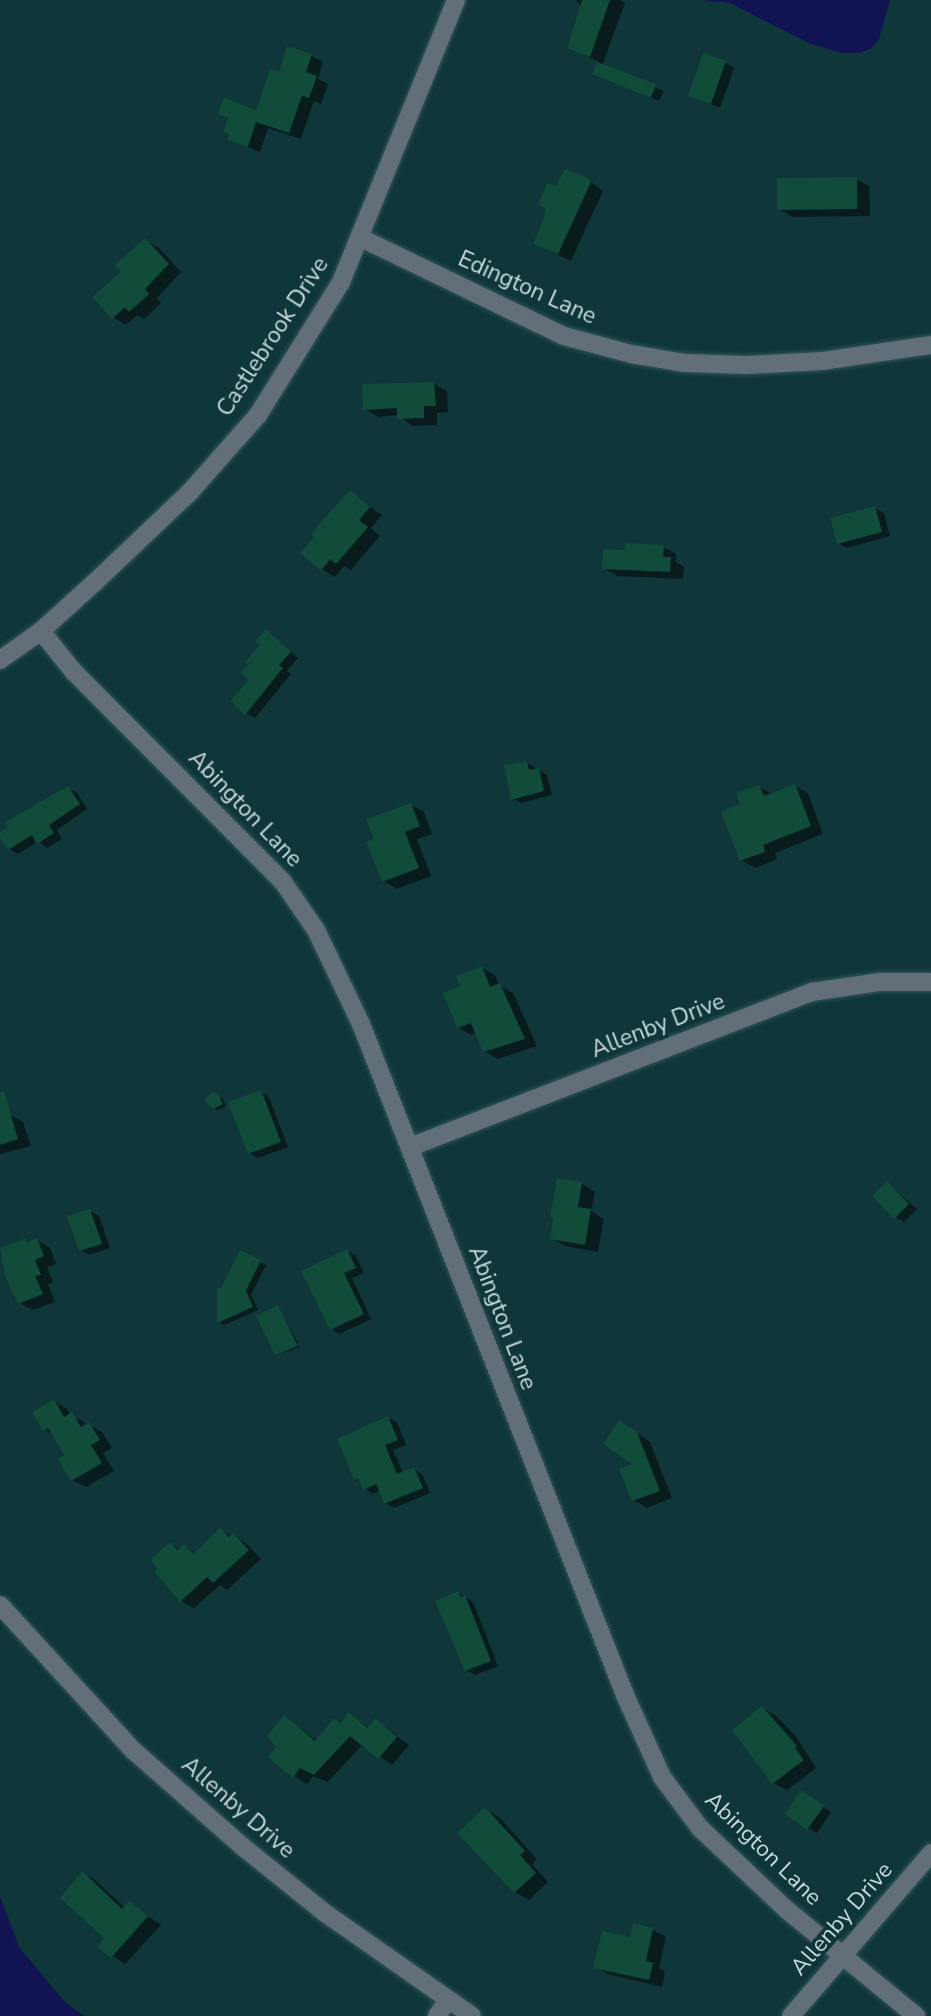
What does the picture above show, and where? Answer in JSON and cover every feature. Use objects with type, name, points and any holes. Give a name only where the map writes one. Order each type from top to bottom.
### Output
[{"type":"street","name":"Castlebrook Drive","points":[[0,660],[41,631],[190,492],[258,415],[341,282],[456,0]]},
{"type":"street","name":"Edington Lane","points":[[361,238],[564,337],[631,354],[685,363],[747,365],[822,361],[931,345]]},
{"type":"street","name":"Abington Lane","points":[[41,631],[75,672],[283,882],[316,930],[361,1024],[625,1695],[662,1777],[700,1828],[787,1910],[916,2016]]},
{"type":"street","name":"Allenby Drive","points":[[410,1147],[810,993],[880,982],[931,982]]},
{"type":"street","name":"Allenby Drive","points":[[0,1605],[134,1751],[243,1847],[325,1913],[472,2016]]},
{"type":"street","name":"Allenby Drive","points":[[791,2016],[931,1853]]},
{"type":"street","points":[[437,2016],[448,2000]]},
{"type":"shaded area","points":[[702,0],[890,0],[879,39],[872,48],[860,53],[842,53],[811,44],[730,3]]},
{"type":"shaded area","points":[[0,1896],[19,1947],[64,2001],[84,2016],[0,2016]]},
{"type":"building","points":[[582,0],[610,0],[590,57],[567,48]]},
{"type":"building","points":[[287,46],[312,54],[306,72],[317,76],[309,98],[302,96],[289,133],[256,122],[248,147],[228,140],[229,134],[223,132],[228,118],[218,114],[224,98],[256,110],[270,69],[279,72]]},
{"type":"building","points":[[703,53],[726,61],[711,104],[688,96]]},
{"type":"building","points":[[597,62],[656,84],[651,98],[592,74]]},
{"type":"building","points":[[565,169],[588,178],[591,182],[558,254],[533,244],[544,217],[546,208],[538,205],[547,183],[556,186]]},
{"type":"building","points":[[857,177],[857,209],[777,210],[777,178]]},
{"type":"building","points":[[145,238],[169,264],[145,289],[149,294],[129,312],[125,307],[112,319],[92,297],[121,272],[115,265]]},
{"type":"building","points":[[434,382],[436,406],[424,406],[424,418],[397,419],[397,408],[363,410],[362,384]]},
{"type":"building","points":[[350,490],[370,507],[359,520],[368,527],[336,564],[330,559],[321,571],[300,553],[314,537],[312,535],[320,523]]},
{"type":"building","points":[[875,506],[882,532],[837,544],[830,518]]},
{"type":"building","points":[[625,543],[664,545],[663,557],[671,557],[670,572],[602,569],[603,549],[625,550]]},
{"type":"building","points":[[266,629],[291,652],[279,665],[283,668],[245,715],[230,701],[249,680],[241,673],[248,665],[245,662],[260,645],[255,641]]},
{"type":"building","points":[[527,761],[529,770],[539,768],[544,791],[511,800],[504,765]]},
{"type":"building","points":[[795,784],[811,826],[763,845],[765,852],[740,861],[721,812],[740,804],[736,793],[759,785],[764,796]]},
{"type":"building","points":[[68,786],[80,804],[49,825],[54,833],[37,844],[32,835],[8,850],[0,838],[0,832],[8,827],[5,822]]},
{"type":"building","points":[[411,803],[420,826],[405,832],[419,868],[382,882],[366,842],[374,839],[366,819]]},
{"type":"building","points":[[482,966],[490,987],[500,983],[525,1039],[483,1052],[471,1023],[457,1028],[443,993],[460,986],[456,976]]},
{"type":"building","points":[[261,1090],[281,1142],[248,1154],[228,1102]]},
{"type":"building","points":[[4,1091],[18,1139],[0,1145],[0,1092]]},
{"type":"building","points":[[212,1092],[218,1094],[223,1104],[213,1109],[204,1101]]},
{"type":"building","points":[[557,1178],[582,1182],[578,1207],[591,1209],[585,1245],[550,1239],[553,1218],[550,1217]]},
{"type":"building","points":[[887,1181],[909,1204],[894,1219],[872,1196]]},
{"type":"building","points":[[90,1209],[102,1244],[79,1251],[67,1216]]},
{"type":"building","points":[[26,1238],[27,1242],[37,1238],[44,1256],[35,1260],[41,1275],[35,1276],[43,1294],[18,1304],[5,1276],[0,1248]]},
{"type":"building","points":[[347,1249],[356,1268],[344,1273],[364,1314],[330,1330],[301,1271]]},
{"type":"building","points":[[240,1250],[261,1260],[246,1291],[253,1307],[217,1323],[217,1288],[221,1288]]},
{"type":"building","points":[[278,1305],[297,1345],[275,1355],[256,1316]]},
{"type":"building","points":[[54,1399],[64,1417],[72,1412],[81,1427],[89,1422],[100,1440],[91,1445],[102,1463],[71,1481],[58,1459],[64,1455],[48,1428],[43,1431],[32,1412]]},
{"type":"building","points":[[388,1416],[398,1440],[385,1445],[397,1474],[414,1467],[423,1488],[384,1504],[376,1484],[363,1490],[358,1479],[354,1480],[337,1439]]},
{"type":"building","points":[[619,1420],[637,1432],[660,1491],[632,1501],[619,1469],[632,1464],[603,1444]]},
{"type":"building","points":[[220,1527],[229,1537],[233,1533],[249,1550],[213,1583],[207,1577],[180,1602],[155,1572],[157,1569],[151,1559],[170,1542],[177,1550],[184,1544],[194,1554]]},
{"type":"building","points":[[458,1591],[461,1597],[465,1595],[491,1661],[465,1671],[435,1601]]},
{"type":"building","points":[[762,1706],[797,1746],[795,1748],[804,1760],[772,1784],[732,1730]]},
{"type":"building","points":[[349,1712],[367,1728],[375,1718],[397,1737],[378,1759],[350,1736],[314,1775],[300,1768],[293,1778],[268,1757],[276,1747],[267,1736],[284,1715],[315,1741],[334,1718],[340,1723]]},
{"type":"building","points":[[801,1790],[824,1806],[807,1830],[785,1814]]},
{"type":"building","points":[[485,1807],[525,1851],[520,1855],[536,1873],[514,1893],[457,1833]]},
{"type":"building","points":[[82,1871],[122,1909],[129,1901],[148,1916],[111,1958],[97,1947],[104,1938],[60,1898]]},
{"type":"building","points":[[633,1923],[653,1928],[646,1961],[653,1963],[649,1980],[593,1968],[602,1931],[630,1937]]}]
